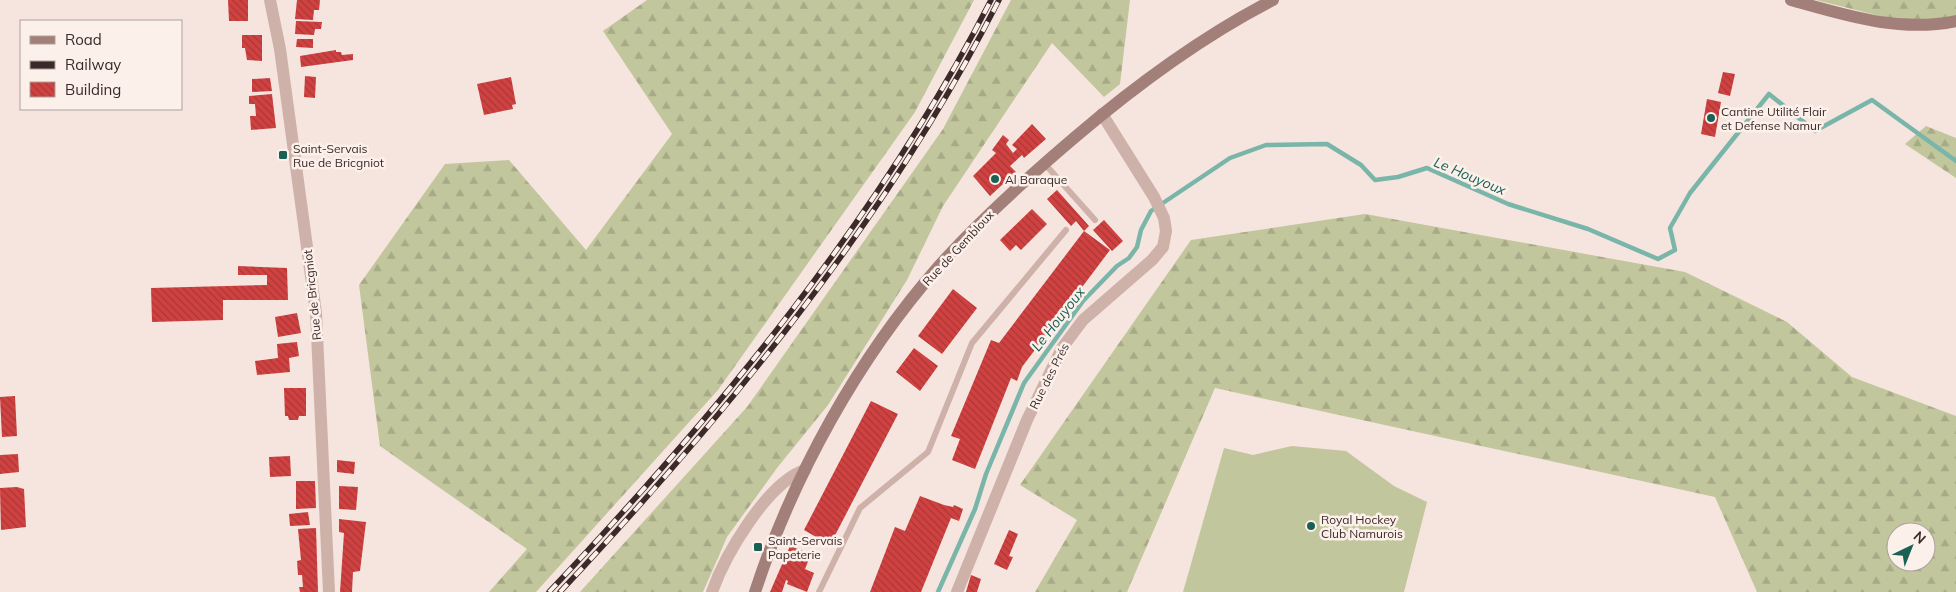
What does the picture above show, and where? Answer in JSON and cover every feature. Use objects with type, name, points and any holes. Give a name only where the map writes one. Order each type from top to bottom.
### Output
[{"type":"main road","name":"Rue de Gembloux","points":[[755,592],[781,524],[805,470],[852,385],[914,297],[975,228],[1044,163],[1102,114],[1200,42],[1239,17],[1273,0]]},
{"type":"main road","points":[[1791,0],[1878,22],[1926,25],[1956,22]]},
{"type":"street","name":"Rue de Bricgniot","points":[[270,0],[280,49],[316,313],[329,592]]},
{"type":"street","name":"Rue des Prés","points":[[957,592],[1027,420],[1062,348],[1083,320],[1152,260],[1163,247],[1166,231],[1164,218],[1154,197],[1102,114]]},
{"type":"street","points":[[712,592],[718,577],[739,540],[764,503],[786,479],[805,470]]},
{"type":"lane","points":[[1044,163],[1095,220]]},
{"type":"lane","points":[[819,592],[860,508],[928,452],[972,343],[1066,230]]},
{"type":"green space","points":[[647,0],[974,0],[915,112],[718,390],[536,592],[489,592],[527,549],[380,446],[359,285],[445,164],[509,160],[586,250],[672,134],[603,31]]},
{"type":"green space","points":[[1011,0],[1130,0],[1120,84],[1104,97],[1052,43],[943,206],[907,280],[828,405],[777,468],[727,537],[703,592],[580,592],[747,407],[943,129]]},
{"type":"green space","points":[[1816,0],[1956,0],[1956,21],[1892,19]]},
{"type":"green space","points":[[1926,126],[1956,138],[1956,178],[1905,144]]},
{"type":"green space","points":[[1365,214],[1685,272],[1787,322],[1852,377],[1956,416],[1956,592],[1757,592],[1715,497],[1215,388],[1127,592],[1035,592],[1077,520],[1020,485],[1191,240]]},
{"type":"green space","name":"Royal Hockey Club Namurois","points":[[1292,446],[1346,451],[1394,486],[1427,502],[1404,592],[1183,592],[1224,448],[1253,455]]},
{"type":"building","points":[[228,0],[248,0],[248,21],[229,21]]},
{"type":"building","points":[[297,0],[320,0],[319,10],[314,10],[313,20],[295,19]]},
{"type":"building","points":[[296,21],[322,22],[321,29],[315,29],[314,35],[295,34]]},
{"type":"building","points":[[242,35],[262,35],[262,61],[247,60],[245,48],[242,48]]},
{"type":"building","points":[[297,39],[313,39],[313,48],[296,47]]},
{"type":"building","points":[[336,50],[336,52],[341,52],[342,55],[353,54],[353,60],[301,67],[300,56]]},
{"type":"building","points":[[1723,72],[1735,74],[1730,96],[1718,93]]},
{"type":"building","points":[[305,76],[316,77],[315,98],[304,97]]},
{"type":"building","points":[[511,77],[516,104],[512,105],[513,109],[484,115],[477,84]]},
{"type":"building","points":[[270,78],[272,91],[252,92],[252,79]]},
{"type":"building","points":[[272,94],[276,128],[251,130],[250,116],[256,116],[255,104],[249,104],[249,96]]},
{"type":"building","name":"Cantine Utilité Flair et Defense Namur","points":[[1707,99],[1721,102],[1715,137],[1701,134]]},
{"type":"building","points":[[1032,124],[1046,139],[1024,158],[1022,155],[1010,166],[1016,172],[990,196],[973,176],[996,153],[992,150],[1003,135],[1009,140],[1006,144],[1013,153],[1017,149],[1012,145]]},
{"type":"building","points":[[1057,190],[1089,226],[1084,231],[1076,221],[1071,226],[1047,199]]},
{"type":"building","points":[[1032,209],[1047,224],[1021,250],[1016,245],[1010,251],[1000,240]]},
{"type":"building","points":[[1104,220],[1123,241],[1112,251],[1093,230]]},
{"type":"building","points":[[1084,231],[1110,250],[1022,367],[1017,381],[1011,378],[975,469],[952,460],[960,439],[951,436],[991,340],[999,343]]},
{"type":"building","points":[[238,266],[287,268],[288,300],[223,300],[223,320],[152,322],[151,288],[267,285],[267,275],[238,275]]},
{"type":"building","points":[[953,289],[977,308],[942,354],[918,336]]},
{"type":"building","points":[[297,313],[301,333],[278,337],[275,317]]},
{"type":"building","points":[[297,342],[299,356],[289,358],[290,372],[257,375],[255,361],[278,358],[277,344]]},
{"type":"building","points":[[914,348],[938,366],[920,391],[896,372]]},
{"type":"building","points":[[284,388],[306,388],[306,416],[299,416],[298,420],[289,420],[288,416],[285,416]]},
{"type":"building","points":[[15,396],[17,436],[2,437],[0,397]]},
{"type":"building","points":[[871,401],[898,414],[830,545],[804,530]]},
{"type":"building","points":[[18,454],[19,472],[0,474],[0,455]]},
{"type":"building","points":[[290,456],[291,476],[270,477],[269,457]]},
{"type":"building","points":[[337,460],[355,462],[354,474],[337,472]]},
{"type":"building","points":[[296,481],[315,481],[316,508],[296,509]]},
{"type":"building","points":[[339,486],[358,487],[356,510],[339,509]]},
{"type":"building","points":[[17,487],[24,489],[26,527],[1,530],[0,488]]},
{"type":"building","points":[[920,496],[944,505],[953,507],[954,505],[963,509],[959,521],[951,518],[921,592],[870,592],[895,527],[905,531]]},
{"type":"building","points":[[308,512],[310,525],[290,526],[289,514]]},
{"type":"building","points":[[339,519],[366,522],[360,571],[353,572],[352,592],[340,592],[344,533],[339,532]]},
{"type":"building","points":[[316,528],[318,592],[300,592],[299,587],[303,587],[302,575],[298,575],[297,561],[301,560],[298,529]]},
{"type":"building","points":[[1009,530],[1018,534],[1009,556],[1013,557],[1007,570],[994,564]]},
{"type":"building","points":[[790,546],[811,554],[805,569],[814,573],[807,592],[787,584],[788,581],[786,580],[782,592],[770,592]]},
{"type":"building","points":[[971,575],[981,579],[977,592],[966,592]]},
{"type":"waterway","name":"Le Houyoux","points":[[938,592],[975,509],[986,474],[1024,383],[1083,301],[1117,266],[1129,258],[1137,247],[1141,230],[1151,211],[1230,158],[1266,145],[1327,144],[1361,165],[1375,180],[1398,177],[1427,168],[1508,204],[1588,229],[1658,259],[1675,250],[1670,228],[1690,193],[1769,94],[1815,131],[1872,100],[1956,161]]},
{"type":"railway","points":[[549,592],[673,455],[791,311],[846,237],[898,160],[946,81],[991,0]]},
{"type":"railway","points":[[560,592],[684,455],[743,384],[855,237],[907,160],[955,81],[999,0]]},
{"type":"place","name":"Cantine Utilité Flair et Defense Namur","points":[[1711,118]]},
{"type":"place","name":"Saint-Servais Rue de Bricgniot","points":[[283,155]]},
{"type":"place","name":"Al Baraque","points":[[995,179]]},
{"type":"place","name":"Royal Hockey Club Namurois","points":[[1311,526]]},
{"type":"place","name":"Saint-Servais Papeterie","points":[[758,547]]}]
